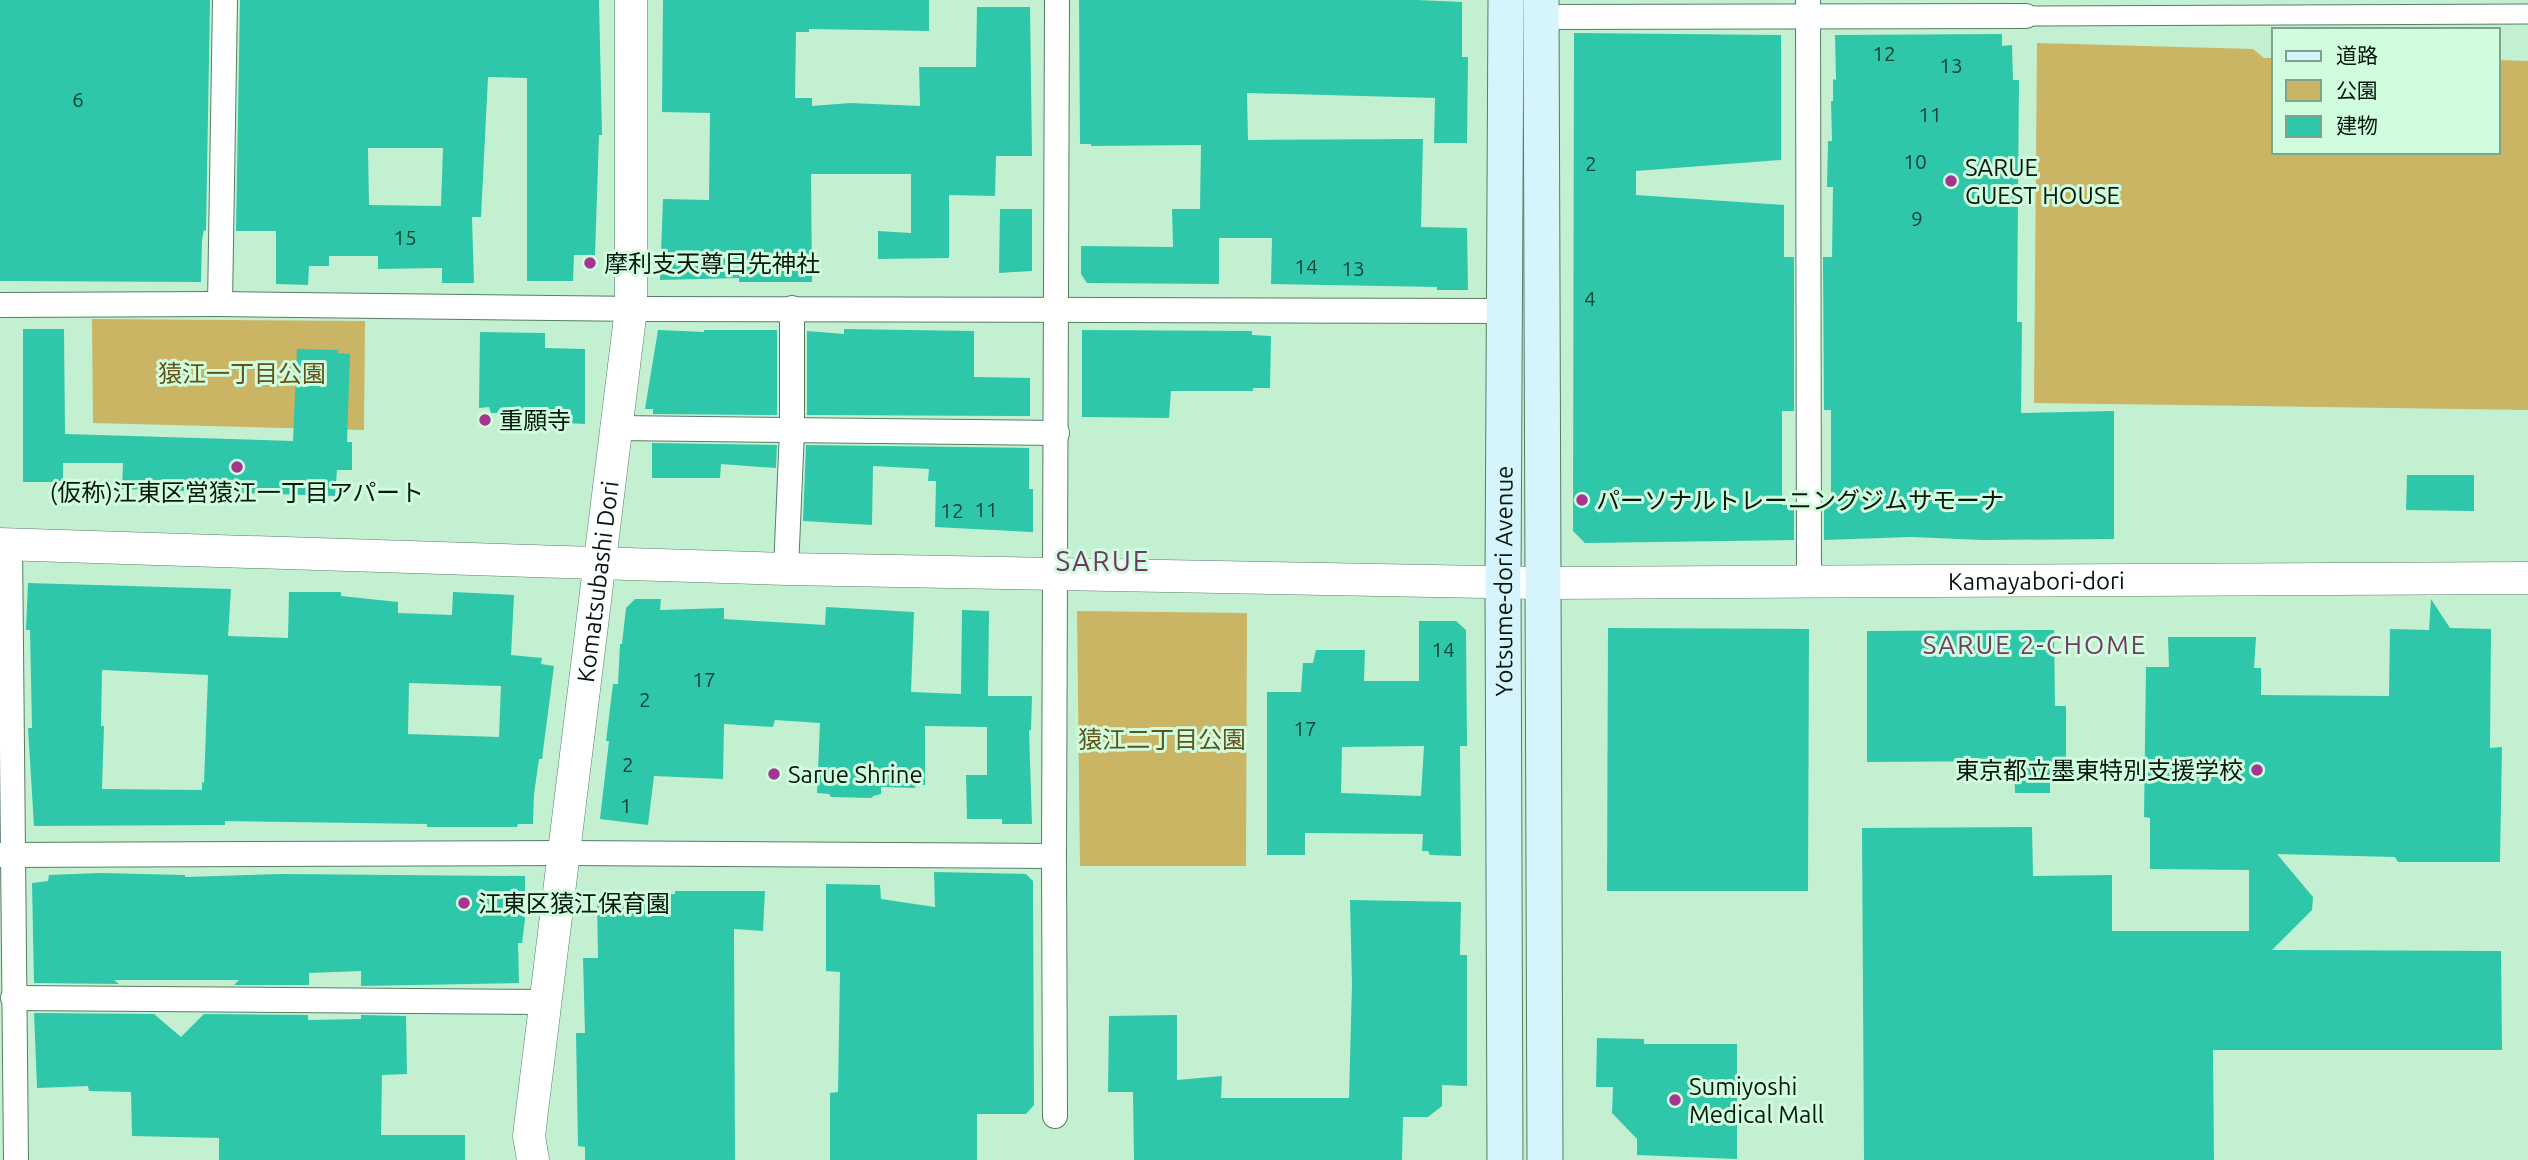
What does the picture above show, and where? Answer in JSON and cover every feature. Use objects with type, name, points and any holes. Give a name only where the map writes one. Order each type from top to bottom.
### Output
[{"type":"main road","name":"Yotsume-dori Avenue","points":[[1506,0],[1503,582],[1506,1160]]},
{"type":"main road","name":"Yotsume-dori Avenue","points":[[1541,9],[1545,1160]]},
{"type":"street","points":[[220,304],[225,0]]},
{"type":"street","name":"Komatsubashi Dori","points":[[533,1160],[529,1136],[631,309],[631,0]]},
{"type":"street","points":[[1055,1116],[1055,308],[1058,0]]},
{"type":"street","points":[[1808,8],[1810,582]]},
{"type":"street","points":[[1541,9],[1808,8],[2026,16],[2528,14]]},
{"type":"street","points":[[0,304],[1505,311]]},
{"type":"street","points":[[786,569],[792,431],[792,309]]},
{"type":"street","points":[[617,428],[1057,433]]},
{"type":"street","points":[[5,544],[6,855],[13,998],[16,1160]]},
{"type":"street","name":"Kamayabori-dori","points":[[5,544],[786,569],[1544,583],[2528,578]]},
{"type":"street","points":[[6,855],[565,853],[1054,856]]},
{"type":"street","points":[[13,998],[546,1002]]},
{"type":"green space","points":[[2037,43],[2253,49],[2264,58],[2272,58],[2272,154],[2500,154],[2500,60],[2528,61],[2528,410],[2034,403]]},
{"type":"green space","name":"猿江一丁目公園","points":[[92,319],[365,321],[364,430],[93,423]]},
{"type":"green space","name":"猿江二丁目公園","points":[[1077,611],[1247,613],[1246,866],[1080,866]]},
{"type":"building","points":[[0,0],[210,0],[206,231],[204,230],[202,240],[201,282],[0,281]]},
{"type":"building","points":[[240,0],[599,0],[602,135],[599,135],[595,255],[574,255],[573,281],[527,281],[527,78],[488,77],[481,217],[472,217],[474,283],[442,283],[442,268],[378,269],[378,256],[329,256],[329,266],[309,266],[308,285],[276,284],[276,231],[236,231]],"holes":[[[368,148],[443,148],[441,206],[369,205]]]},
{"type":"building","points":[[663,0],[929,0],[929,31],[809,29],[809,32],[796,32],[795,98],[812,98],[812,106],[850,103],[920,106],[919,67],[976,67],[977,7],[1030,7],[1032,156],[996,156],[995,196],[949,195],[949,258],[878,259],[878,231],[911,233],[911,174],[811,174],[812,282],[739,282],[739,278],[660,280],[663,199],[709,200],[710,113],[662,112]]},
{"type":"building","points":[[1079,0],[1462,2],[1462,57],[1468,57],[1467,143],[1434,143],[1435,98],[1247,93],[1248,140],[1423,139],[1421,227],[1467,228],[1468,290],[1271,284],[1272,238],[1219,238],[1219,284],[1087,283],[1081,274],[1081,246],[1173,247],[1172,209],[1200,209],[1201,145],[1080,144]]},
{"type":"building","points":[[1574,33],[1781,35],[1781,160],[1636,171],[1636,195],[1784,205],[1784,257],[1794,257],[1794,411],[1782,411],[1782,505],[1794,505],[1794,540],[1585,543],[1573,531]]},
{"type":"building","points":[[2002,34],[2002,46],[2012,45],[2013,80],[2019,80],[2017,322],[2022,322],[2021,413],[2114,411],[2114,539],[1983,540],[1911,537],[1824,540],[1824,505],[1831,505],[1831,410],[1824,410],[1823,257],[1832,257],[1833,187],[1827,187],[1828,141],[1832,141],[1831,101],[1833,79],[1836,80],[1835,35]]},
{"type":"building","points":[[1000,209],[1032,209],[1032,271],[999,273]]},
{"type":"building","points":[[23,329],[64,329],[65,434],[293,441],[297,349],[338,350],[338,353],[350,354],[347,442],[352,442],[352,470],[337,470],[335,496],[122,489],[123,463],[63,463],[63,482],[23,482]]},
{"type":"building","points":[[844,329],[974,331],[974,377],[1030,378],[1030,416],[807,415],[807,331],[844,334]]},
{"type":"building","points":[[658,330],[777,330],[777,415],[653,414],[653,409],[645,409]]},
{"type":"building","points":[[1082,330],[1252,331],[1252,335],[1271,336],[1270,388],[1253,388],[1253,391],[1171,391],[1169,418],[1082,417]]},
{"type":"building","points":[[480,332],[545,333],[545,348],[585,349],[585,424],[528,421],[528,413],[491,413],[489,407],[479,408]]},
{"type":"building","points":[[652,443],[777,445],[776,468],[721,464],[720,478],[652,478]]},
{"type":"building","points":[[806,445],[1029,448],[1033,532],[935,527],[936,481],[928,481],[929,469],[873,466],[872,525],[803,521]]},
{"type":"building","points":[[2407,475],[2474,475],[2474,511],[2406,510]]},
{"type":"building","points":[[28,583],[231,589],[228,636],[288,638],[289,592],[341,592],[341,596],[398,602],[398,613],[452,615],[453,592],[514,595],[511,655],[542,658],[541,664],[554,666],[542,759],[539,759],[534,794],[533,824],[518,824],[517,827],[427,827],[427,824],[225,821],[225,825],[34,826],[28,728],[32,728],[30,630],[26,630]],"holes":[[[102,670],[208,675],[202,790],[102,789]],[[409,683],[501,686],[499,737],[408,734]]]},
{"type":"building","points":[[635,599],[661,599],[660,610],[724,608],[724,619],[825,625],[826,607],[914,612],[911,692],[961,694],[962,610],[989,611],[988,696],[1032,696],[1029,730],[1032,824],[1002,824],[1002,819],[967,819],[966,775],[987,775],[987,727],[925,726],[925,785],[916,784],[915,788],[881,787],[881,794],[872,798],[831,797],[829,794],[817,793],[820,723],[775,720],[773,727],[724,724],[723,779],[654,776],[648,825],[600,819],[613,684],[618,684],[620,644],[626,608]]},
{"type":"building","points":[[2431,599],[2450,628],[2491,629],[2490,748],[2502,747],[2500,862],[2398,862],[2395,857],[2277,854],[2313,897],[2312,910],[2272,950],[2501,951],[2502,1050],[2213,1050],[2214,1160],[1864,1160],[1862,828],[2032,827],[2033,876],[2112,875],[2112,931],[2249,931],[2249,870],[2150,869],[2150,818],[2144,817],[2146,667],[2169,667],[2168,637],[2256,637],[2254,668],[2261,668],[2261,695],[2389,696],[2390,629],[2429,630]]},
{"type":"building","points":[[1419,621],[1456,621],[1466,630],[1467,746],[1460,746],[1461,856],[1430,855],[1428,851],[1422,851],[1423,834],[1305,833],[1305,855],[1267,855],[1267,692],[1301,692],[1303,663],[1313,663],[1316,650],[1365,650],[1364,681],[1419,681]],"holes":[[[1424,746],[1421,796],[1341,793],[1342,747]]]},
{"type":"building","points":[[1608,628],[1809,629],[1808,891],[1607,891]]},
{"type":"building","points":[[2054,630],[2055,706],[2066,706],[2066,772],[2050,772],[2050,793],[2015,793],[2014,761],[1867,762],[1867,631]]},
{"type":"building","points":[[934,872],[1026,874],[1033,881],[1034,1105],[1026,1114],[977,1114],[977,1160],[830,1160],[830,1093],[838,1092],[840,972],[826,971],[826,884],[880,885],[881,899],[935,907]]},
{"type":"building","points":[[100,873],[185,877],[282,874],[525,876],[525,919],[522,943],[518,943],[519,983],[361,986],[361,971],[309,973],[309,985],[234,985],[239,980],[114,980],[119,984],[34,983],[32,883],[48,881],[49,875]]},
{"type":"building","points":[[675,891],[765,891],[763,931],[734,929],[735,1160],[585,1160],[585,1147],[578,1146],[576,1033],[585,1033],[583,958],[598,958],[597,896],[675,894]]},
{"type":"building","points":[[1350,900],[1461,902],[1460,955],[1467,955],[1467,1086],[1442,1085],[1442,1106],[1428,1117],[1403,1117],[1402,1160],[1134,1160],[1133,1092],[1108,1092],[1109,1016],[1177,1015],[1177,1080],[1222,1076],[1221,1098],[1349,1098],[1352,984]]},
{"type":"building","points":[[34,1013],[154,1014],[181,1037],[204,1014],[308,1015],[308,1020],[361,1019],[361,1015],[406,1016],[407,1074],[382,1075],[381,1135],[465,1135],[465,1160],[219,1160],[219,1138],[132,1136],[131,1092],[89,1091],[88,1086],[37,1088]]},
{"type":"building","name":"Sumiyoshi Medical Mall","points":[[1597,1038],[1644,1039],[1644,1044],[1737,1044],[1737,1159],[1637,1155],[1637,1139],[1612,1113],[1613,1087],[1596,1087]]},
{"type":"place","name":"SARUE GUEST HOUSE","points":[[1951,181]]},
{"type":"place","name":"摩利支天尊日先神社","points":[[590,263]]},
{"type":"place","name":"重願寺","points":[[485,420]]},
{"type":"place","name":"(仮称)江東区営猿江一丁目アパート","points":[[237,467]]},
{"type":"place","name":"パーソナルトレーニングジムサモーナ","points":[[1582,500]]},
{"type":"place","name":"東京都立墨東特別支援学校","points":[[2257,770]]},
{"type":"place","name":"Sarue Shrine","points":[[774,774]]},
{"type":"place","name":"江東区猿江保育園","points":[[464,903]]},
{"type":"place","name":"Sumiyoshi Medical Mall","points":[[1675,1100]]},
{"type":"district","name":"SARUE","points":[[1103,560]]},
{"type":"district","name":"SARUE 2-CHOME","points":[[2035,644]]}]
